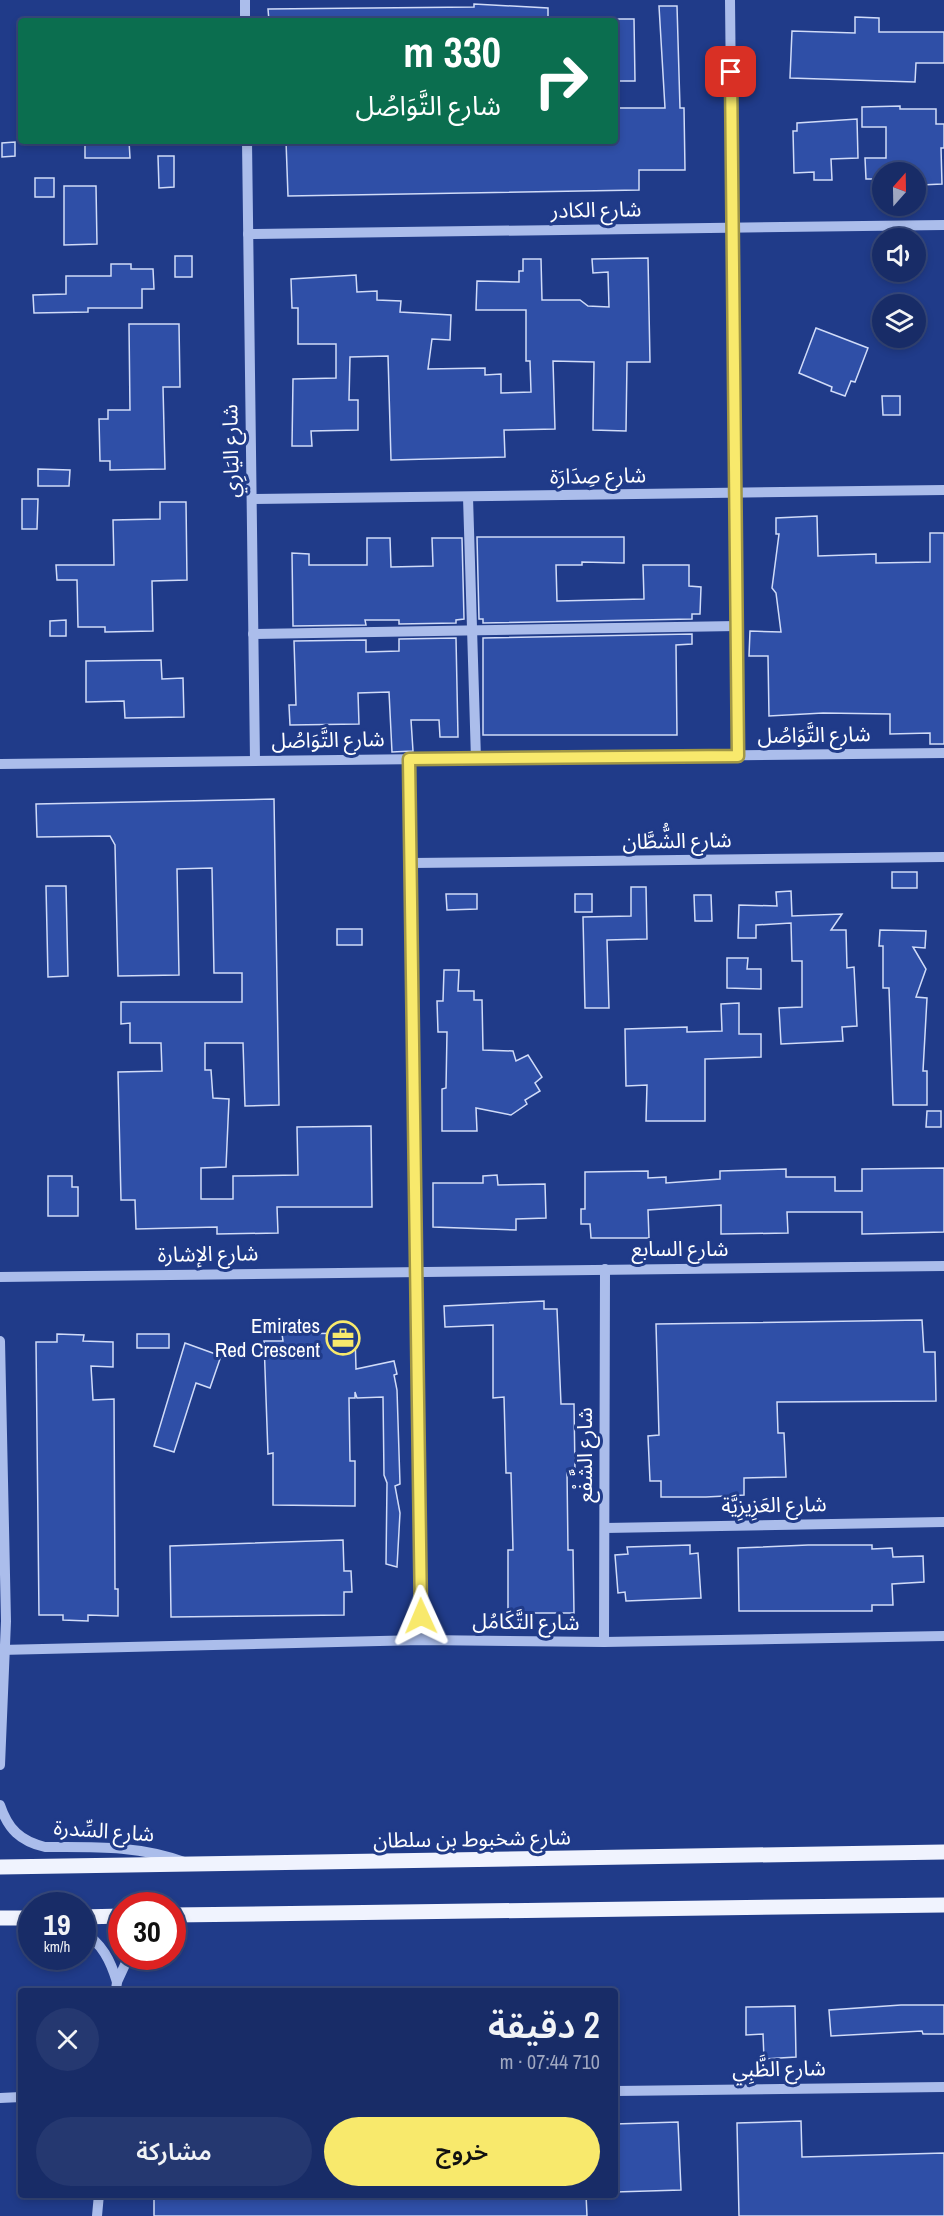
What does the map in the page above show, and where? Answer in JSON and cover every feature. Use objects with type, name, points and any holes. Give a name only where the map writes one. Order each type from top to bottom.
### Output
[{"type":"main road","name":"شارع شخبوط بن سلطان","points":[[0,1867],[944,1852]]},
{"type":"main road","points":[[188,1914],[944,1905]]},
{"type":"main road","points":[[0,1918],[18,1918]]},
{"type":"street","points":[[245,0],[245,18]]},
{"type":"street","points":[[730,0],[738,756]]},
{"type":"street","name":"شارع اليَارِي","points":[[247,144],[255,761]]},
{"type":"street","name":"شارع الكادر","points":[[248,234],[944,225]]},
{"type":"street","name":"شارع صِدَارَة","points":[[252,499],[944,490]]},
{"type":"street","points":[[468,497],[476,759]]},
{"type":"street","points":[[253,634],[737,626]]},
{"type":"street","name":"شارع التَّوَاصُل","points":[[0,764],[944,753]]},
{"type":"street","points":[[409,759],[421,1640]]},
{"type":"street","name":"شارع الشُّطَّان","points":[[411,863],[944,857]]},
{"type":"street","name":"شارع السابع","points":[[416,1271],[944,1266]]},
{"type":"street","name":"شارع الشَّفْع","points":[[604,1642],[605,1269]]},
{"type":"street","name":"شارع الإشارة","points":[[0,1276],[416,1271]]},
{"type":"street","points":[[0,1341],[3,1649],[0,1765]]},
{"type":"street","name":"شارع العَزِيزِيَّة","points":[[605,1528],[944,1522]]},
{"type":"street","name":"شارع التَّكَامُل","points":[[3,1649],[421,1640],[604,1642],[944,1636]]},
{"type":"street","name":"شارع السِّدرة","points":[[0,1805],[5,1821],[12,1832],[33,1844],[45,1847],[126,1848],[169,1856],[190,1864]]},
{"type":"street","points":[[96,1944],[111,1964],[117,1986]]},
{"type":"street","points":[[117,1986],[123,1970]]},
{"type":"street","name":"شارع الظَّبِي","points":[[618,2091],[944,2087]]},
{"type":"street","points":[[0,2098],[18,2097]]},
{"type":"street","points":[[97,2216],[99,2198]]},
{"type":"building","points":[[474,4],[548,8],[548,18],[269,18],[268,9],[474,7]]},
{"type":"building","points":[[659,6],[677,6],[680,108],[684,108],[685,170],[639,170],[639,190],[288,196],[286,144],[618,144],[618,108],[665,108]]},
{"type":"building","points":[[855,17],[879,18],[879,32],[944,32],[944,63],[916,63],[915,82],[790,78],[792,31],[855,33]]},
{"type":"building","points":[[618,19],[634,19],[635,81],[618,81]]},
{"type":"building","points":[[900,106],[900,109],[936,109],[936,124],[944,124],[944,148],[941,148],[942,184],[926,185],[926,162],[872,162],[872,179],[866,179],[865,158],[886,158],[886,127],[862,127],[862,107]]},
{"type":"building","points":[[857,119],[858,158],[831,159],[832,180],[814,180],[814,172],[794,173],[793,131],[797,131],[797,123]]},
{"type":"building","points":[[15,142],[15,156],[2,157],[2,143]]},
{"type":"building","points":[[85,144],[129,144],[130,158],[85,158]]},
{"type":"building","points":[[158,156],[174,156],[174,187],[159,188]]},
{"type":"building","points":[[35,178],[54,178],[54,197],[35,197]]},
{"type":"building","points":[[64,186],[96,186],[97,244],[64,245]]},
{"type":"building","points":[[175,256],[192,256],[192,277],[175,277]]},
{"type":"building","points":[[648,258],[650,362],[627,362],[626,431],[593,430],[594,362],[553,361],[555,429],[504,430],[505,457],[391,460],[388,356],[350,357],[349,400],[358,400],[358,430],[311,431],[312,446],[292,446],[293,379],[336,378],[336,344],[298,344],[298,308],[292,308],[291,279],[356,275],[357,292],[377,291],[377,300],[401,301],[400,312],[451,315],[450,340],[432,339],[428,369],[485,368],[485,375],[501,374],[501,393],[531,392],[530,361],[526,361],[526,310],[476,310],[477,281],[519,282],[519,271],[523,271],[523,259],[541,259],[542,300],[580,300],[588,306],[609,307],[608,272],[593,273],[592,259]]},
{"type":"building","points":[[111,264],[131,264],[131,269],[153,269],[154,289],[142,289],[142,308],[88,308],[88,312],[34,313],[33,295],[66,294],[66,276],[111,276]]},
{"type":"building","points":[[129,324],[179,324],[180,387],[163,387],[165,469],[110,470],[110,461],[100,461],[99,419],[108,419],[108,410],[130,410]]},
{"type":"building","points":[[816,328],[868,348],[855,382],[851,381],[845,396],[831,391],[832,387],[799,373]]},
{"type":"building","points":[[882,396],[900,396],[900,415],[883,415]]},
{"type":"building","points":[[38,469],[70,470],[69,486],[38,486]]},
{"type":"building","points":[[22,499],[38,499],[37,529],[22,529]]},
{"type":"building","points":[[160,502],[186,502],[187,580],[152,581],[153,631],[105,632],[105,627],[78,627],[77,580],[57,580],[56,565],[114,565],[113,520],[160,519]]},
{"type":"building","points":[[817,516],[818,556],[876,554],[876,563],[930,562],[930,533],[944,533],[944,744],[930,744],[930,733],[890,734],[890,714],[823,713],[769,716],[768,656],[749,656],[750,631],[781,632],[776,593],[772,588],[779,534],[776,534],[776,518]]},
{"type":"building","points":[[477,537],[624,537],[624,563],[582,562],[582,565],[556,565],[557,601],[644,599],[643,565],[689,565],[689,586],[701,587],[700,614],[692,614],[692,619],[483,623],[483,619],[479,619]]},
{"type":"building","points":[[367,538],[390,538],[391,567],[433,566],[432,538],[462,538],[464,619],[456,620],[456,623],[399,624],[399,620],[365,620],[366,625],[293,626],[292,553],[309,554],[309,565],[367,565]]},
{"type":"building","points":[[66,620],[66,636],[50,636],[50,621]]},
{"type":"building","points":[[692,634],[692,644],[676,645],[677,735],[483,735],[483,638]]},
{"type":"building","points":[[456,638],[458,737],[440,737],[439,720],[411,720],[413,751],[392,752],[389,692],[358,693],[359,724],[290,725],[289,705],[296,705],[294,641],[366,640],[366,652],[399,651],[399,639]]},
{"type":"building","points":[[161,660],[162,679],[183,678],[184,717],[125,718],[124,701],[86,702],[86,661]]},
{"type":"building","points":[[274,799],[279,1105],[245,1106],[243,1043],[205,1043],[205,1070],[211,1070],[213,1098],[229,1099],[226,1167],[201,1168],[201,1199],[233,1199],[233,1176],[298,1175],[297,1127],[371,1126],[372,1207],[277,1207],[278,1233],[217,1234],[217,1227],[136,1229],[135,1200],[121,1200],[118,1072],[162,1071],[161,1043],[130,1043],[130,1023],[121,1024],[121,1002],[242,1002],[242,973],[214,973],[212,868],[177,869],[179,975],[118,976],[115,845],[110,836],[37,837],[36,804]]},
{"type":"building","points":[[892,872],[917,872],[917,888],[892,888]]},
{"type":"building","points":[[46,886],[66,886],[68,976],[48,977]]},
{"type":"building","points":[[631,887],[646,887],[647,939],[607,940],[609,1008],[585,1008],[583,917],[631,916]]},
{"type":"building","points":[[791,891],[792,916],[842,914],[831,930],[846,930],[847,968],[854,967],[857,1026],[842,1027],[843,1041],[781,1044],[779,1008],[802,1007],[802,961],[792,961],[791,923],[756,925],[756,938],[738,938],[739,905],[777,906],[776,892]]},
{"type":"building","points":[[446,894],[477,894],[477,909],[447,910]]},
{"type":"building","points":[[575,894],[592,894],[592,912],[575,912]]},
{"type":"building","points":[[694,895],[711,895],[712,921],[695,921]]},
{"type":"building","points":[[337,929],[362,929],[362,945],[337,945]]},
{"type":"building","points":[[880,930],[926,931],[925,948],[913,947],[926,969],[916,997],[927,998],[923,1071],[927,1071],[927,1105],[893,1105],[889,988],[883,988],[883,946],[879,946]]},
{"type":"building","points":[[727,958],[748,958],[747,969],[761,969],[761,989],[727,988]]},
{"type":"building","points":[[444,970],[459,970],[458,991],[474,991],[474,1000],[482,1000],[483,1050],[513,1051],[516,1061],[528,1055],[542,1077],[535,1083],[540,1091],[525,1100],[527,1104],[511,1115],[476,1108],[477,1131],[442,1131],[442,1089],[446,1088],[447,1032],[438,1032],[437,1001],[443,1001]]},
{"type":"building","points":[[739,1003],[739,1034],[761,1034],[761,1057],[705,1059],[705,1121],[646,1121],[647,1085],[626,1086],[625,1029],[687,1027],[687,1032],[722,1031],[721,1004]]},
{"type":"building","points":[[927,1111],[941,1111],[941,1127],[926,1127]]},
{"type":"building","points":[[944,1168],[944,1232],[862,1234],[862,1212],[787,1212],[788,1233],[721,1234],[721,1205],[648,1210],[649,1238],[591,1238],[590,1224],[581,1224],[581,1209],[585,1209],[585,1172],[648,1171],[648,1178],[666,1177],[666,1183],[720,1179],[720,1171],[786,1169],[786,1177],[835,1177],[835,1191],[862,1191],[862,1169]]},
{"type":"building","points":[[497,1175],[498,1185],[545,1184],[546,1218],[516,1219],[516,1230],[433,1227],[433,1183],[483,1183],[483,1176]]},
{"type":"building","points":[[48,1176],[72,1176],[72,1187],[78,1187],[78,1216],[48,1216]]},
{"type":"building","points":[[544,1301],[544,1309],[557,1309],[561,1404],[574,1404],[575,1472],[567,1472],[568,1550],[573,1550],[574,1613],[508,1613],[508,1550],[513,1550],[511,1473],[506,1473],[504,1397],[493,1398],[493,1325],[445,1327],[444,1306]]},
{"type":"building","points":[[922,1320],[924,1352],[935,1352],[936,1401],[777,1402],[778,1433],[784,1433],[786,1477],[744,1478],[744,1495],[706,1497],[661,1497],[661,1481],[650,1481],[648,1436],[659,1435],[656,1324]]},
{"type":"building","points":[[355,1333],[356,1369],[394,1361],[397,1374],[394,1375],[397,1390],[400,1484],[395,1486],[400,1513],[397,1567],[386,1564],[387,1483],[384,1475],[383,1397],[357,1398],[355,1392],[355,1398],[349,1398],[350,1461],[355,1461],[355,1506],[273,1505],[273,1453],[268,1454],[264,1341],[283,1341],[282,1334]]},
{"type":"building","points":[[57,1334],[84,1335],[83,1341],[113,1342],[113,1367],[91,1366],[93,1400],[114,1399],[115,1589],[118,1589],[118,1616],[88,1615],[88,1621],[63,1620],[63,1615],[39,1615],[36,1342],[57,1342]]},
{"type":"building","points":[[137,1334],[169,1334],[169,1348],[137,1348]]},
{"type":"building","points":[[185,1343],[221,1356],[210,1388],[196,1383],[174,1452],[154,1446]]},
{"type":"building","points":[[343,1540],[344,1571],[351,1571],[352,1592],[344,1592],[344,1615],[171,1617],[170,1546]]},
{"type":"building","points":[[690,1545],[690,1554],[698,1553],[701,1598],[626,1601],[625,1592],[618,1593],[615,1555],[628,1554],[627,1547]]},
{"type":"building","points":[[872,1545],[872,1549],[892,1548],[893,1557],[923,1556],[924,1582],[892,1584],[893,1605],[872,1605],[872,1611],[739,1611],[738,1548]]},
{"type":"building","points":[[901,2005],[944,2005],[944,2034],[923,2034],[922,2031],[831,2036],[829,2010]]},
{"type":"building","points":[[795,2006],[796,2057],[764,2059],[763,2034],[746,2035],[746,2007]]},
{"type":"building","points":[[801,2121],[802,2157],[944,2153],[944,2216],[739,2216],[737,2123]]},
{"type":"building","points":[[678,2122],[681,2190],[618,2192],[618,2124]]},
{"type":"building","points":[[154,2198],[586,2198],[587,2216],[154,2216]]},
{"type":"place","name":"Emirates Red Crescent","points":[[343,1338]]},
{"type":"route","points":[[421,1616],[409,759],[738,756],[731,72]]}]
